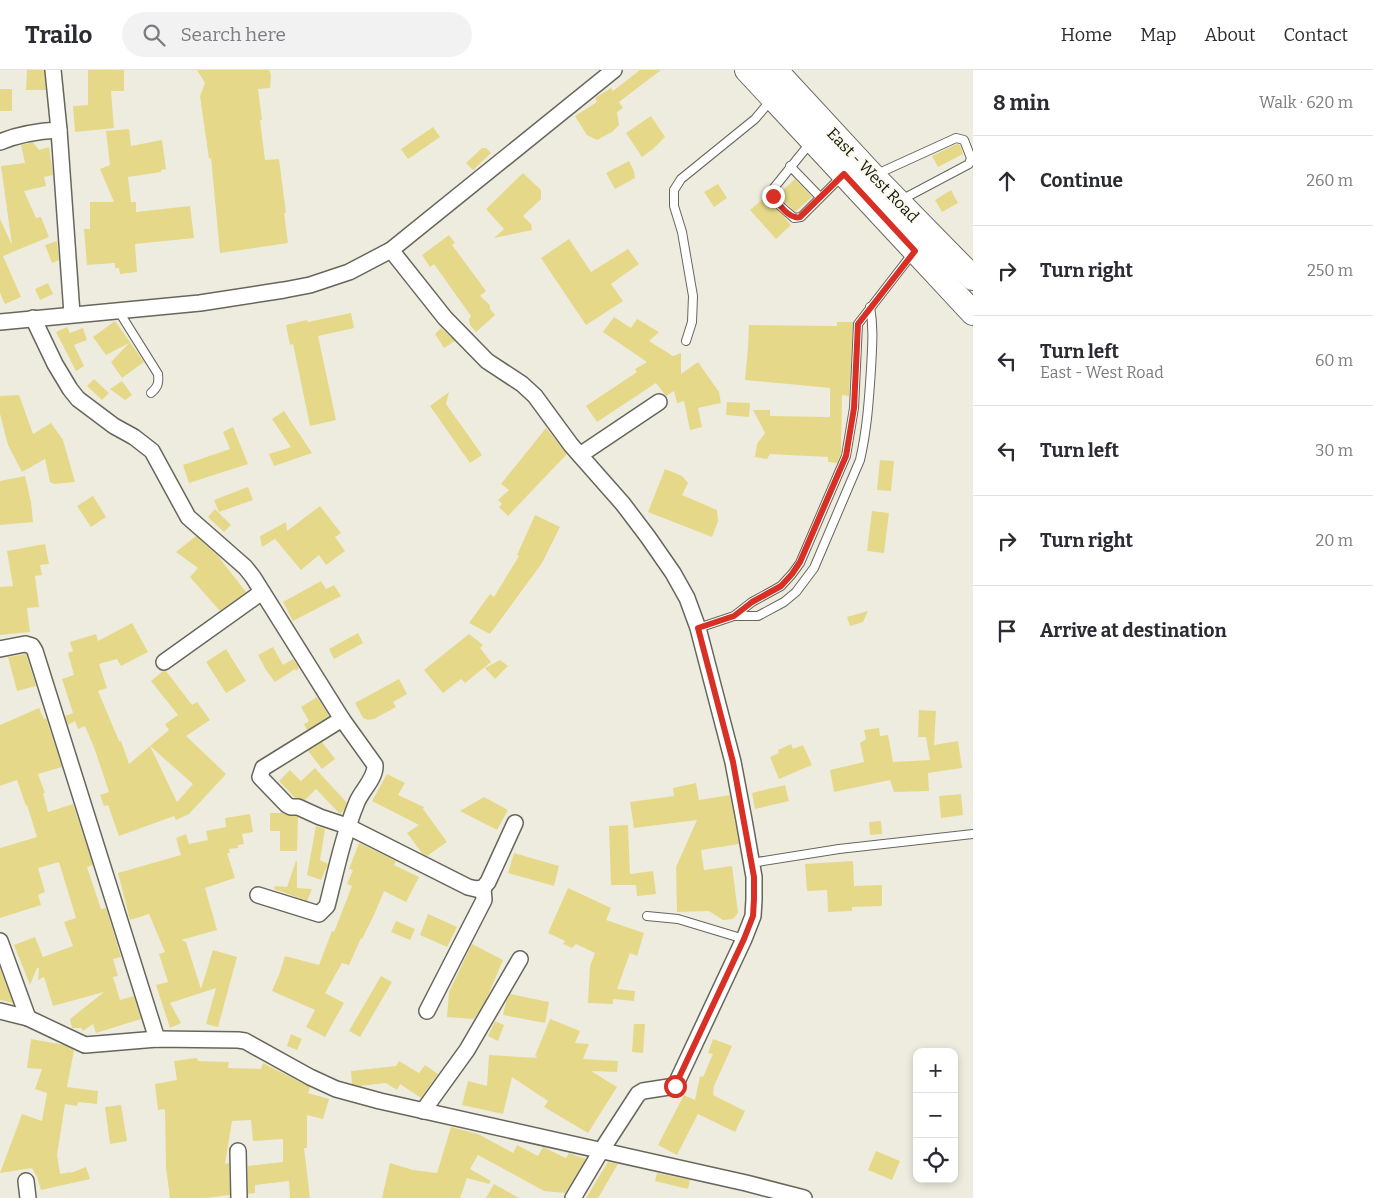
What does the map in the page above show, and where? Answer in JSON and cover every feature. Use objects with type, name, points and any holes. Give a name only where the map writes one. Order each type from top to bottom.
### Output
[{"type":"main road","name":"East - West Road","points":[[746,70],[973,313]]},
{"type":"main road","name":"East - West Road","points":[[775,70],[873,176],[973,278]]},
{"type":"street","points":[[53,70],[72,314]]},
{"type":"street","points":[[0,322],[236,299],[310,285],[349,272],[391,250],[614,70]]},
{"type":"street","points":[[0,142],[37,132],[59,130]]},
{"type":"street","points":[[391,250],[445,318],[487,361],[522,384],[535,396],[580,455],[623,504],[673,573],[688,598],[698,628],[733,762],[751,863],[754,899],[753,916],[675,1086],[643,1091],[638,1094],[601,1150],[574,1198]]},
{"type":"street","points":[[33,318],[55,364],[74,394],[114,426],[134,437],[152,451],[188,517],[245,567],[342,719],[375,765],[376,770],[359,797],[347,826],[327,906],[319,914],[258,895]]},
{"type":"street","points":[[580,455],[659,402]]},
{"type":"street","points":[[164,662],[262,592]]},
{"type":"street","points":[[0,649],[25,644],[32,646],[35,651],[158,1039]]},
{"type":"street","points":[[342,719],[263,768],[260,777],[286,804],[347,826],[455,882],[476,889],[483,888],[488,882],[515,823]]},
{"type":"street","points":[[427,1011],[484,900],[483,888]]},
{"type":"street","points":[[0,941],[28,1018]]},
{"type":"street","points":[[423,1111],[467,1050],[520,959]]},
{"type":"street","points":[[0,1010],[28,1018],[86,1045],[158,1039],[245,1041],[310,1077],[336,1088],[423,1111],[746,1183],[804,1198]]},
{"type":"street","points":[[238,1151],[239,1198]]},
{"type":"street","points":[[26,1181],[28,1198]]},
{"type":"lane","points":[[686,341],[692,322],[693,296],[682,232],[674,206],[674,190],[681,179],[755,119],[773,98]]},
{"type":"lane","points":[[873,176],[956,138],[964,140],[972,158],[969,164],[898,202]]},
{"type":"lane","points":[[812,140],[790,166],[772,193],[777,202],[797,219],[844,174]]},
{"type":"lane","points":[[790,166],[820,197]]},
{"type":"lane","points":[[734,616],[752,602],[781,586],[800,562],[846,456],[849,444],[854,408],[858,324],[915,251]]},
{"type":"lane","points":[[698,628],[734,616],[758,616],[784,602],[796,592],[814,568],[860,460],[869,407],[874,326],[870,307]]},
{"type":"lane","points":[[118,310],[158,374],[159,382],[156,389],[151,393]]},
{"type":"lane","points":[[830,492],[844,498]]},
{"type":"lane","points":[[751,863],[839,849],[973,834]]},
{"type":"lane","points":[[647,916],[678,919],[744,939]]},
{"type":"building","points":[[27,70],[44,70],[46,90],[26,90]]},
{"type":"building","points":[[88,70],[124,70],[124,91],[111,91],[114,128],[75,132],[73,106],[88,105]]},
{"type":"building","points":[[197,70],[269,70],[271,75],[270,88],[258,89],[262,120],[260,120],[265,160],[279,159],[288,243],[220,253],[211,158],[209,159],[200,96],[205,83]]},
{"type":"building","points":[[640,70],[661,70],[619,102],[623,108],[617,112],[619,125],[612,132],[597,140],[587,135],[575,116],[597,102],[595,98],[611,88],[613,91]]},
{"type":"building","points":[[0,89],[12,89],[12,111],[0,111]]},
{"type":"building","points":[[651,116],[665,137],[642,157],[626,133]]},
{"type":"building","points":[[433,127],[440,137],[408,159],[401,149]]},
{"type":"building","points":[[129,129],[131,146],[162,140],[166,169],[161,170],[161,172],[128,177],[131,202],[136,202],[136,212],[190,206],[194,238],[135,244],[137,272],[120,274],[119,268],[115,268],[115,263],[87,265],[84,229],[90,229],[90,202],[114,202],[100,169],[110,165],[106,131]]},
{"type":"building","points":[[33,142],[39,150],[49,147],[53,175],[44,177],[46,186],[24,191],[36,218],[41,217],[49,237],[3,256],[21,297],[5,304],[0,293],[0,219],[12,245],[1,166],[25,163],[21,145]]},
{"type":"building","points":[[957,144],[960,145],[963,154],[938,167],[932,156]]},
{"type":"building","points":[[482,148],[486,148],[491,153],[473,170],[466,163]]},
{"type":"building","points":[[629,161],[635,178],[615,189],[606,173]]},
{"type":"building","points":[[523,173],[541,190],[541,199],[523,216],[531,224],[532,230],[494,238],[504,229],[486,209]]},
{"type":"building","points":[[795,179],[812,197],[795,212],[779,194]]},
{"type":"building","points":[[718,184],[727,198],[714,207],[704,192]]},
{"type":"building","points":[[951,190],[958,203],[942,212],[935,200]]},
{"type":"building","points":[[766,196],[791,225],[776,239],[750,210]]},
{"type":"building","points":[[449,235],[455,243],[452,245],[486,291],[480,296],[490,305],[490,309],[495,315],[476,332],[470,325],[469,319],[471,316],[434,264],[430,267],[422,255]]},
{"type":"building","points":[[569,239],[591,272],[628,249],[639,264],[611,284],[623,301],[586,325],[541,258]]},
{"type":"building","points":[[57,241],[59,260],[52,263],[45,245]]},
{"type":"building","points":[[48,283],[53,294],[40,300],[35,289]]},
{"type":"building","points":[[351,313],[354,328],[318,336],[336,420],[310,426],[293,344],[290,345],[286,325]]},
{"type":"building","points":[[614,317],[631,328],[637,319],[659,332],[649,341],[673,356],[681,353],[681,374],[698,362],[719,392],[721,403],[698,408],[702,427],[690,430],[684,401],[677,403],[674,391],[666,396],[656,383],[597,422],[586,406],[637,372],[635,369],[647,362],[603,332]]},
{"type":"building","points":[[115,321],[144,362],[122,378],[111,362],[129,343],[106,355],[93,337]]},
{"type":"building","points":[[837,322],[853,322],[849,396],[842,395],[841,453],[837,463],[828,462],[828,457],[770,454],[767,459],[755,457],[757,444],[765,433],[753,410],[770,410],[770,416],[830,417],[830,388],[745,380],[749,325],[837,326]]},
{"type":"building","points":[[67,327],[70,333],[83,328],[87,340],[74,345],[84,366],[76,371],[56,332]]},
{"type":"building","points":[[441,328],[455,341],[444,348],[435,334]]},
{"type":"building","points":[[94,379],[109,393],[102,400],[87,386]]},
{"type":"building","points":[[122,381],[132,395],[125,400],[110,389]]},
{"type":"building","points":[[449,392],[446,404],[482,455],[470,463],[430,406]]},
{"type":"building","points":[[19,395],[33,434],[51,423],[63,440],[75,482],[54,484],[50,482],[45,459],[22,472],[8,445],[0,414],[0,396]]},
{"type":"building","points":[[727,402],[750,403],[749,417],[726,415]]},
{"type":"building","points":[[284,411],[312,453],[274,466],[269,454],[291,447],[272,419]]},
{"type":"building","points":[[233,427],[248,464],[189,483],[183,465],[230,449],[223,432]]},
{"type":"building","points":[[546,428],[567,454],[508,516],[499,507],[502,504],[498,500],[509,490],[501,484]]},
{"type":"building","points":[[880,460],[894,461],[891,491],[877,490]]},
{"type":"building","points":[[665,469],[682,476],[688,483],[682,495],[717,510],[718,521],[712,537],[648,512]]},
{"type":"building","points":[[25,476],[33,522],[0,525],[0,481]]},
{"type":"building","points":[[248,487],[253,500],[219,512],[214,500]]},
{"type":"building","points":[[93,496],[106,517],[91,527],[77,506]]},
{"type":"building","points":[[320,506],[341,533],[335,537],[345,551],[326,565],[319,555],[301,570],[275,539],[262,547],[260,536],[286,522],[287,531]]},
{"type":"building","points":[[215,509],[231,525],[224,532],[208,517]]},
{"type":"building","points":[[872,511],[889,513],[884,553],[867,551]]},
{"type":"building","points":[[535,515],[560,527],[542,563],[490,634],[469,623],[490,594],[494,597],[519,556],[517,555]]},
{"type":"building","points":[[196,536],[217,555],[246,592],[220,611],[190,577],[198,568],[176,552]]},
{"type":"building","points":[[45,544],[49,564],[40,565],[42,575],[35,576],[39,607],[27,608],[30,632],[0,635],[0,587],[13,586],[7,551]]},
{"type":"building","points":[[321,581],[326,589],[334,585],[341,596],[293,621],[283,602]]},
{"type":"building","points":[[868,611],[863,622],[850,626],[847,617]]},
{"type":"building","points":[[132,623],[148,652],[121,666],[117,659],[99,664],[107,688],[98,691],[119,741],[121,741],[129,764],[150,746],[169,730],[165,724],[178,715],[151,681],[163,671],[166,671],[192,705],[197,702],[210,720],[186,736],[226,774],[189,814],[176,820],[174,816],[119,836],[108,805],[104,806],[100,795],[109,792],[85,726],[78,729],[75,721],[68,725],[65,716],[73,713],[62,679],[74,675],[68,653],[73,651],[70,642],[96,634],[98,641]],"holes":[[[150,746],[193,784],[177,802]]]},
{"type":"building","points":[[358,633],[363,643],[334,659],[329,649]]},
{"type":"building","points":[[469,634],[483,645],[480,648],[491,662],[465,683],[461,679],[443,693],[424,670]]},
{"type":"building","points":[[273,647],[283,665],[293,659],[299,668],[275,682],[258,655]]},
{"type":"building","points":[[226,649],[246,681],[226,693],[206,662]]},
{"type":"building","points":[[26,654],[36,686],[17,691],[8,657]]},
{"type":"building","points":[[500,660],[508,666],[495,679],[485,668]]},
{"type":"building","points":[[399,679],[407,694],[393,702],[396,707],[374,719],[368,720],[363,718],[355,703]]},
{"type":"building","points":[[317,697],[329,716],[307,730],[304,724],[309,721],[301,707]]},
{"type":"building","points":[[39,708],[44,719],[46,718],[62,767],[38,774],[45,793],[43,793],[48,812],[73,804],[93,865],[87,867],[101,909],[106,908],[121,957],[113,959],[118,976],[113,977],[120,1000],[134,996],[141,1019],[96,1033],[93,1024],[83,1031],[81,1028],[72,1028],[70,1019],[104,992],[53,1006],[44,977],[38,980],[39,968],[37,968],[30,985],[14,945],[35,937],[43,957],[73,946],[64,922],[76,918],[59,862],[38,868],[45,892],[38,895],[41,905],[0,918],[0,848],[37,837],[17,780],[0,786],[0,725]]},
{"type":"building","points":[[919,710],[936,711],[934,745],[958,741],[962,768],[928,773],[929,791],[894,792],[890,780],[834,792],[830,770],[864,762],[860,743],[866,739],[864,730],[879,728],[880,736],[888,735],[893,762],[930,760],[926,737],[918,737]]},
{"type":"building","points":[[322,742],[335,759],[322,769],[308,751]]},
{"type":"building","points":[[791,744],[793,749],[803,745],[812,765],[779,779],[770,757],[779,753],[778,750]]},
{"type":"building","points":[[315,768],[347,803],[340,814],[316,789],[305,800],[295,798],[279,781],[290,770],[301,781]]},
{"type":"building","points":[[387,774],[405,783],[398,795],[424,807],[423,809],[447,842],[427,856],[422,853],[407,833],[419,825],[372,801]]},
{"type":"building","points":[[696,783],[699,800],[730,795],[739,844],[701,850],[704,870],[732,866],[738,913],[733,919],[723,920],[709,911],[677,912],[676,867],[697,820],[634,828],[630,802],[674,796],[673,788]]},
{"type":"building","points":[[785,785],[789,801],[755,809],[752,793]]},
{"type":"building","points":[[961,794],[963,815],[941,818],[939,796]]},
{"type":"building","points":[[484,797],[508,810],[497,830],[460,811]]},
{"type":"building","points":[[270,813],[283,813],[298,817],[297,851],[280,851],[280,831],[270,831]]},
{"type":"building","points":[[250,814],[253,832],[242,834],[244,844],[238,845],[238,848],[229,849],[230,853],[227,853],[235,878],[205,888],[217,930],[181,940],[186,942],[201,989],[213,950],[237,957],[218,1027],[206,1024],[216,988],[170,1003],[181,1023],[170,1028],[156,985],[168,982],[159,954],[165,952],[149,914],[130,920],[118,873],[181,855],[176,838],[186,834],[189,844],[208,840],[206,831],[226,827],[225,818]]},
{"type":"building","points":[[881,821],[882,834],[870,835],[869,822]]},
{"type":"building","points":[[628,825],[630,874],[653,871],[656,894],[637,896],[636,885],[611,885],[609,826]]},
{"type":"building","points":[[316,826],[325,829],[320,860],[328,864],[321,880],[307,875]]},
{"type":"building","points":[[359,843],[396,861],[394,865],[419,877],[406,902],[384,891],[349,965],[342,963],[325,993],[344,1003],[325,1037],[306,1027],[315,1010],[272,991],[285,956],[319,965],[352,886],[347,884],[353,870],[349,869]]},
{"type":"building","points":[[514,853],[559,866],[554,886],[508,873]]},
{"type":"building","points":[[296,861],[297,888],[312,889],[307,901],[274,889],[275,886],[287,887]]},
{"type":"building","points":[[853,861],[854,886],[882,885],[882,906],[852,907],[852,911],[828,912],[827,890],[807,891],[805,864]]},
{"type":"building","points":[[568,888],[611,908],[606,920],[644,933],[637,956],[630,953],[617,989],[635,991],[634,1001],[613,999],[613,1004],[588,1003],[590,966],[595,953],[576,944],[572,948],[563,944],[565,941],[548,933]]},
{"type":"building","points":[[428,914],[457,927],[447,947],[420,935]]},
{"type":"building","points":[[396,921],[415,929],[410,940],[391,932]]},
{"type":"building","points":[[472,944],[503,960],[486,1000],[474,1019],[447,1017],[449,992]]},
{"type":"building","points":[[0,968],[13,1003],[0,1000]]},
{"type":"building","points":[[381,976],[392,982],[360,1037],[349,1031]]},
{"type":"building","points":[[510,994],[549,1002],[545,1023],[503,1015]]},
{"type":"building","points":[[550,1019],[580,1031],[575,1043],[589,1044],[583,1059],[618,1061],[617,1072],[591,1071],[617,1087],[588,1133],[544,1107],[548,1101],[512,1077],[503,1114],[462,1105],[468,1081],[487,1086],[489,1055],[538,1058],[535,1056]]},
{"type":"building","points":[[495,1021],[504,1025],[498,1041],[488,1036]]},
{"type":"building","points":[[634,1024],[645,1024],[643,1053],[632,1052]]},
{"type":"building","points":[[291,1034],[302,1039],[297,1050],[287,1046]]},
{"type":"building","points":[[31,1039],[64,1045],[74,1050],[67,1087],[98,1091],[97,1104],[78,1102],[77,1106],[65,1104],[57,1155],[60,1174],[71,1173],[86,1167],[90,1179],[41,1190],[32,1168],[0,1173],[22,1114],[42,1121],[47,1093],[35,1089],[42,1069],[27,1068]]},
{"type":"building","points":[[713,1039],[732,1046],[714,1086],[713,1095],[745,1111],[735,1132],[698,1114],[677,1155],[658,1145],[684,1095],[695,1100],[700,1076],[703,1077],[713,1054],[708,1053]]},
{"type":"building","points":[[197,1058],[198,1061],[229,1062],[228,1068],[261,1069],[263,1063],[310,1087],[308,1093],[329,1099],[323,1119],[307,1115],[307,1148],[304,1148],[310,1198],[290,1198],[289,1181],[255,1185],[255,1193],[248,1194],[248,1166],[283,1162],[283,1139],[253,1141],[251,1120],[232,1121],[225,1164],[229,1163],[230,1195],[206,1198],[170,1198],[166,1168],[165,1109],[158,1110],[155,1084],[177,1080],[174,1061]]},
{"type":"building","points":[[399,1061],[419,1073],[425,1065],[438,1074],[421,1098],[400,1084],[397,1090],[386,1083],[359,1086],[352,1084],[351,1071],[396,1066]]},
{"type":"building","points":[[121,1105],[127,1141],[110,1144],[105,1107]]},
{"type":"building","points":[[451,1127],[478,1134],[513,1153],[517,1145],[538,1156],[543,1147],[566,1158],[569,1153],[586,1159],[565,1193],[544,1191],[478,1155],[470,1169],[491,1181],[489,1184],[467,1178],[460,1198],[382,1198],[390,1163],[413,1170],[437,1173]]},
{"type":"building","points":[[876,1151],[900,1161],[892,1180],[868,1170]]},
{"type":"building","points":[[608,1162],[618,1164],[598,1198],[586,1198]]},
{"type":"building","points":[[657,1173],[690,1180],[688,1189],[655,1181]]},
{"type":"building","points":[[494,1184],[519,1198],[486,1198]]},
{"type":"route","points":[[675,1086],[744,939],[753,916],[754,899],[754,877],[733,762],[698,628],[734,616],[752,602],[781,586],[800,562],[846,456],[849,444],[854,408],[858,324],[915,251],[844,174],[797,219],[783,208],[773,196]]}]
